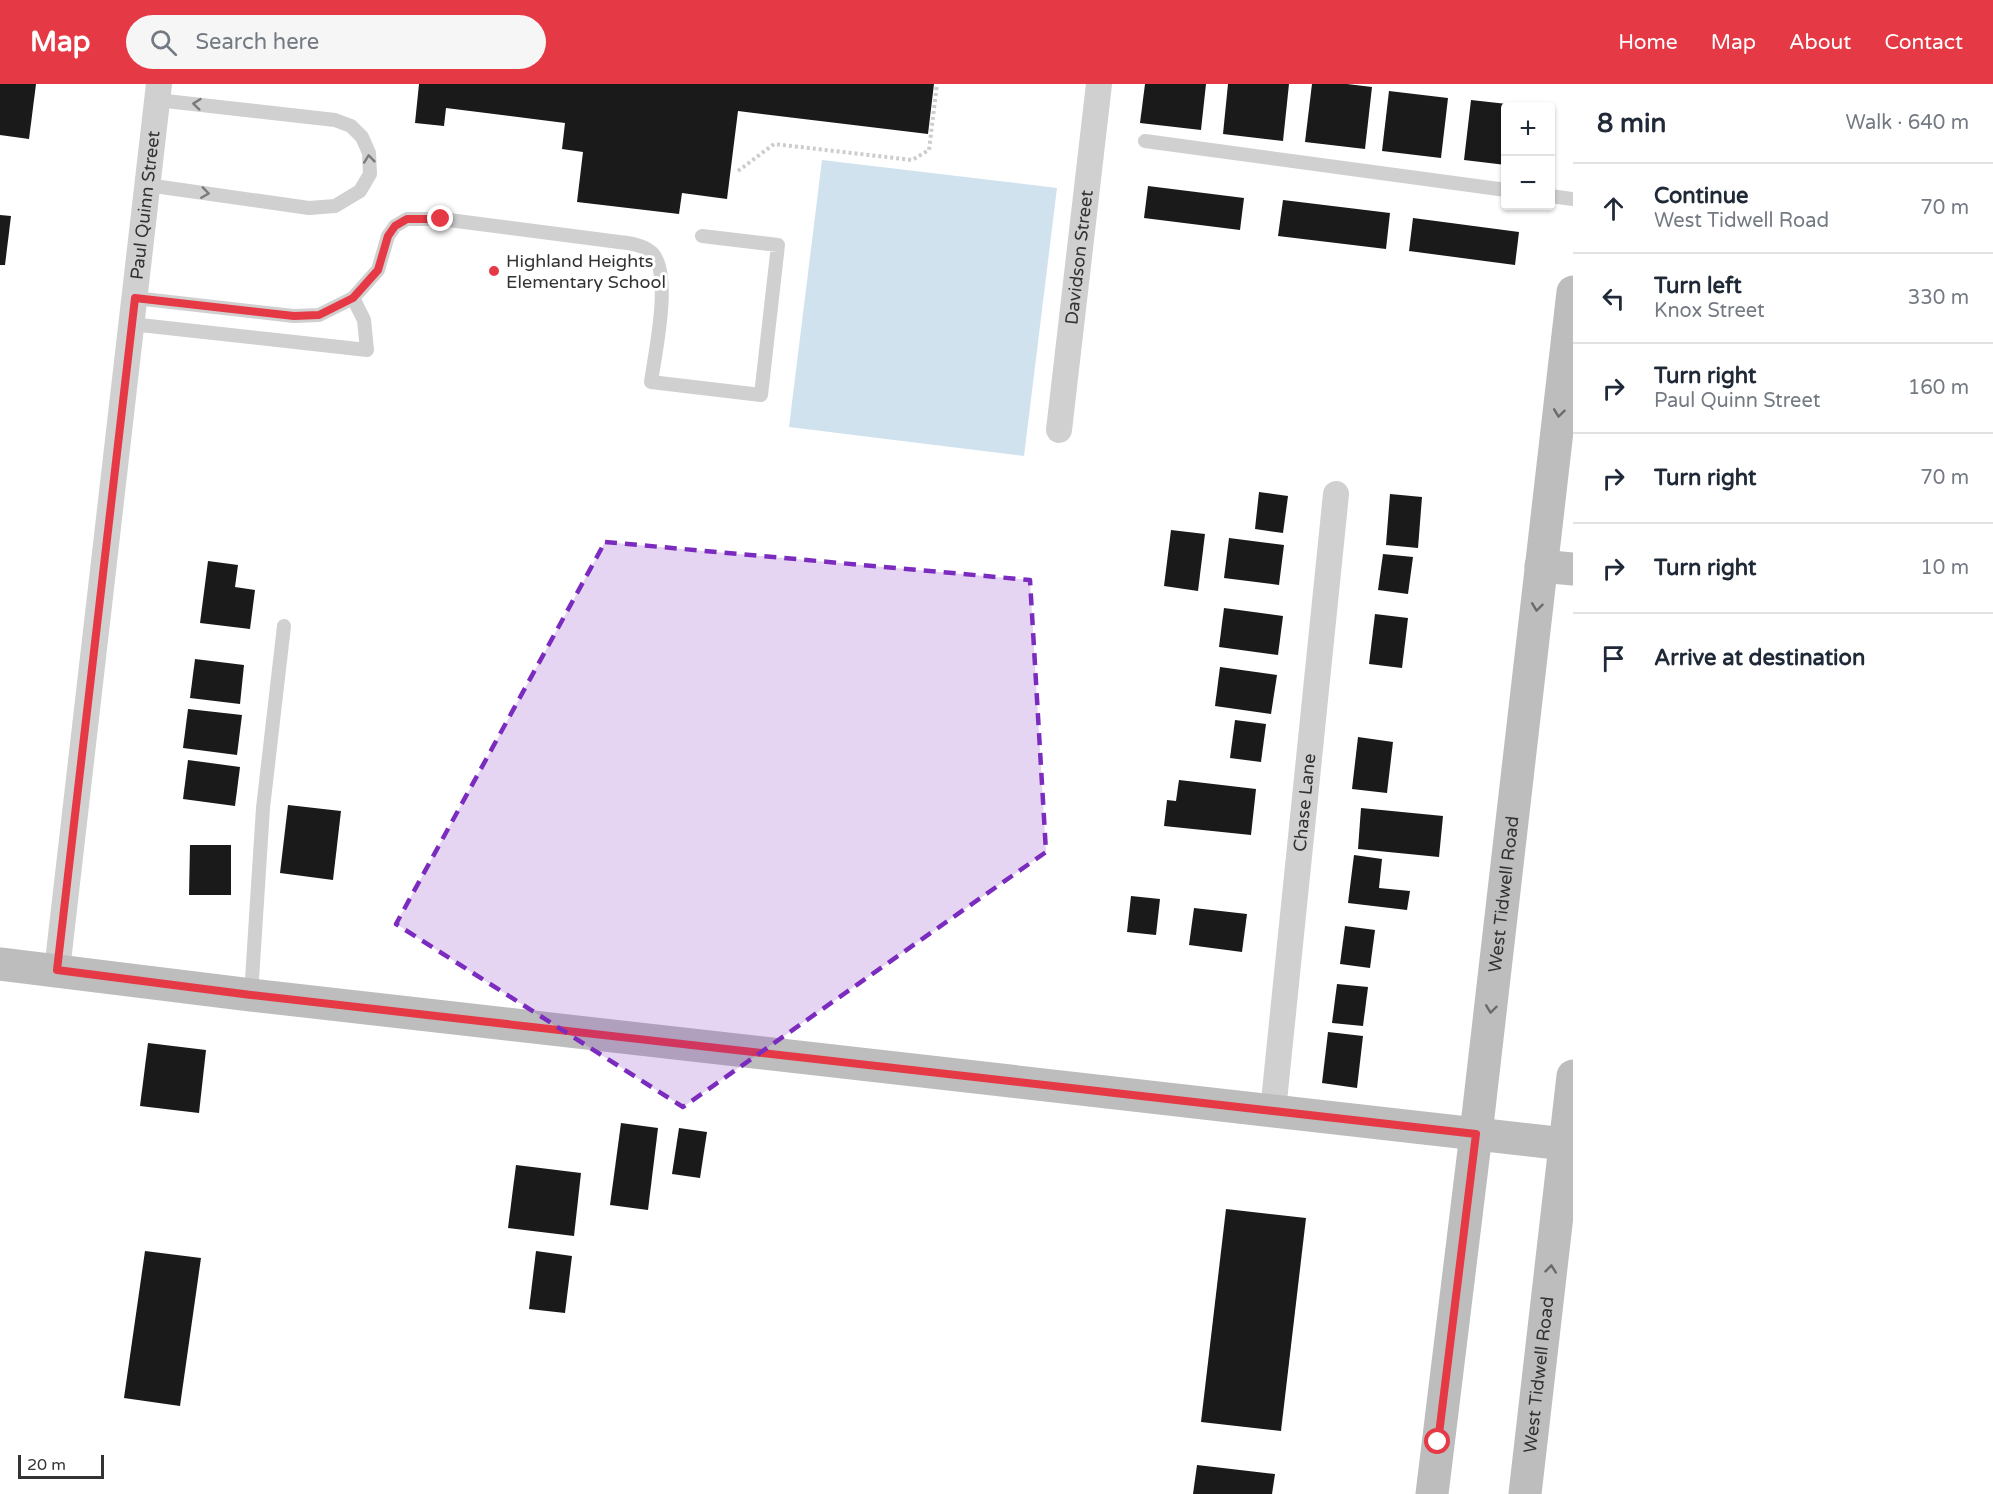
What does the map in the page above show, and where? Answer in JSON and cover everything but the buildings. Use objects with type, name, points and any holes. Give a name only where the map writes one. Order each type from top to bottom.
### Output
[{"type":"main road","name":"West Tidwell Road","points":[[1432,1494],[1573,292]]},
{"type":"main road","points":[[1541,566],[1573,569]]},
{"type":"main road","points":[[0,964],[251,995],[1565,1144]]},
{"type":"main road","name":"West Tidwell Road","points":[[1525,1494],[1573,1076]]},
{"type":"street","name":"Davidson Street","points":[[1059,430],[1099,84]]},
{"type":"street","name":"Paul Quinn Street","points":[[57,970],[158,92]]},
{"type":"street","name":"Chase Lane","points":[[1273,1111],[1336,494]]},
{"type":"lane","points":[[147,185],[309,208],[335,206],[360,191],[370,174],[369,153],[362,137],[351,126],[334,120],[158,92]]},
{"type":"lane","points":[[1145,141],[1501,189]]},
{"type":"lane","points":[[1555,197],[1573,199]]},
{"type":"lane","points":[[135,298],[294,316],[319,315],[353,298],[378,270],[388,236],[395,226],[407,219],[441,219],[631,243],[644,247],[652,253],[659,264],[662,281],[651,382],[761,395],[778,245],[702,236]]},
{"type":"lane","points":[[131,324],[367,350],[364,320],[353,298]]},
{"type":"lane","points":[[251,995],[263,808],[284,626]]},
{"type":"path","points":[[738,171],[774,144],[912,160],[929,150],[937,84]]},
{"type":"highlighted area","points":[[605,542],[1030,580],[1046,852],[683,1107],[396,924]]},
{"type":"water","points":[[822,160],[1057,188],[1024,456],[789,427]]},
{"type":"place","name":"Highland Heights Elementary School","points":[[494,271]]},
{"type":"route","points":[[441,219],[407,219],[395,226],[388,236],[378,270],[353,298],[319,315],[294,316],[135,298],[57,970],[251,995],[1476,1134],[1438,1442]]}]
